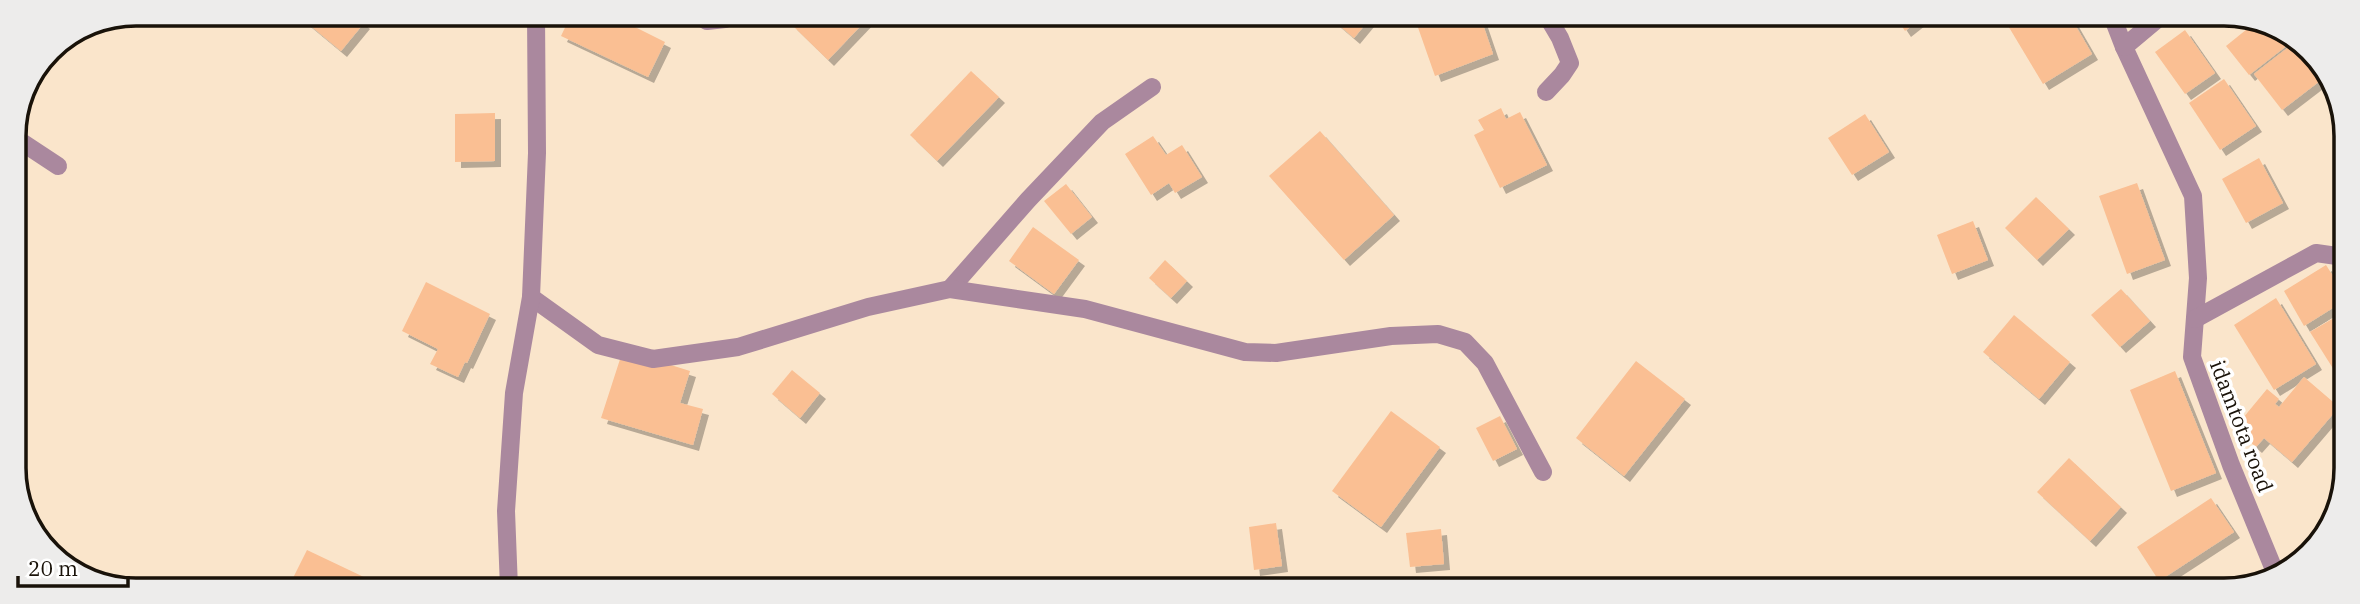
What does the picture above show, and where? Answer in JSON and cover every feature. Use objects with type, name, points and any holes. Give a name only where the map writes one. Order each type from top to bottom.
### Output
[{"type":"street","points":[[509,578],[506,511],[514,393],[531,297],[537,153],[537,26]]},
{"type":"street","points":[[1546,92],[1570,63],[1553,26]]},
{"type":"street","name":"idamtota road","points":[[2116,26],[2193,196],[2198,278],[2192,357],[2231,465],[2273,566]]},
{"type":"street","points":[[2124,47],[2149,26]]},
{"type":"street","points":[[950,289],[1028,200],[1102,122],[1152,87]]},
{"type":"street","points":[[26,145],[58,166]]},
{"type":"street","points":[[2195,319],[2316,253],[2334,256]]},
{"type":"street","points":[[531,297],[598,345],[653,359],[738,347],[868,307],[950,289],[1085,309],[1245,352],[1276,353],[1391,336],[1438,334],[1465,342],[1485,363],[1543,472]]},
{"type":"building","points":[[311,26],[362,26],[341,51]]},
{"type":"building","points":[[566,26],[633,26],[665,42],[648,77],[561,36]]},
{"type":"building","points":[[793,26],[860,26],[828,60]]},
{"type":"building","points":[[1340,26],[1364,26],[1354,38]]},
{"type":"building","points":[[1417,26],[1483,26],[1493,54],[1435,76]]},
{"type":"building","points":[[2008,26],[2076,26],[2092,54],[2043,84]]},
{"type":"building","points":[[2247,29],[2286,46],[2249,75],[2226,46]]},
{"type":"building","points":[[2185,30],[2215,73],[2185,94],[2155,52]]},
{"type":"building","points":[[2288,47],[2319,82],[2282,110],[2254,74]]},
{"type":"building","points":[[971,71],[999,97],[937,161],[910,135]]},
{"type":"building","points":[[2224,79],[2256,126],[2220,150],[2189,103]]},
{"type":"building","points":[[1501,108],[1506,119],[1520,112],[1547,165],[1500,188],[1474,135],[1484,130],[1478,120]]},
{"type":"building","points":[[495,113],[495,161],[455,162],[455,114]]},
{"type":"building","points":[[1865,114],[1889,152],[1852,175],[1828,138]]},
{"type":"building","points":[[1320,131],[1394,215],[1344,260],[1269,176]]},
{"type":"building","points":[[1153,136],[1166,155],[1182,145],[1202,177],[1175,193],[1169,183],[1151,195],[1125,154]]},
{"type":"building","points":[[2259,158],[2283,203],[2246,223],[2222,179]]},
{"type":"building","points":[[2137,183],[2165,260],[2127,274],[2099,196]]},
{"type":"building","points":[[1066,184],[1092,217],[1071,234],[1044,201]]},
{"type":"building","points":[[2036,197],[2069,229],[2037,260],[2005,228]]},
{"type":"building","points":[[1973,221],[1988,260],[1952,274],[1937,235]]},
{"type":"building","points":[[1033,227],[1079,260],[1054,294],[1009,261]]},
{"type":"building","points":[[1165,260],[1187,281],[1171,298],[1149,278]]},
{"type":"building","points":[[2326,265],[2334,277],[2334,307],[2304,326],[2284,291]]},
{"type":"building","points":[[426,282],[490,314],[458,377],[430,364],[438,349],[402,331]]},
{"type":"building","points":[[2121,289],[2150,321],[2120,347],[2091,315]]},
{"type":"building","points":[[2276,298],[2316,364],[2274,390],[2234,325]]},
{"type":"building","points":[[2014,315],[2070,362],[2039,399],[1983,352]]},
{"type":"building","points":[[2334,318],[2334,370],[2310,332]]},
{"type":"building","points":[[623,350],[690,371],[680,403],[703,409],[693,445],[601,418]]},
{"type":"building","points":[[1636,361],[1685,399],[1624,476],[1576,438]]},
{"type":"building","points":[[792,370],[820,393],[800,418],[772,394]]},
{"type":"building","points":[[2175,371],[2216,473],[2171,491],[2130,390]]},
{"type":"building","points":[[2304,377],[2334,403],[2334,413],[2292,462],[2264,438],[2256,447],[2248,440],[2252,435],[2238,424],[2267,389],[2279,399],[2275,404],[2279,407]]},
{"type":"building","points":[[1391,411],[1440,447],[1381,527],[1332,491]]},
{"type":"building","points":[[1500,416],[1517,449],[1493,461],[1476,428]]},
{"type":"building","points":[[2069,458],[2121,507],[2090,541],[2037,492]]},
{"type":"building","points":[[2211,498],[2234,532],[2164,578],[2157,578],[2137,547]]},
{"type":"building","points":[[1276,523],[1282,566],[1254,570],[1249,527]]},
{"type":"building","points":[[1441,529],[1444,564],[1410,567],[1406,533]]},
{"type":"building","points":[[307,550],[366,578],[293,578]]}]
